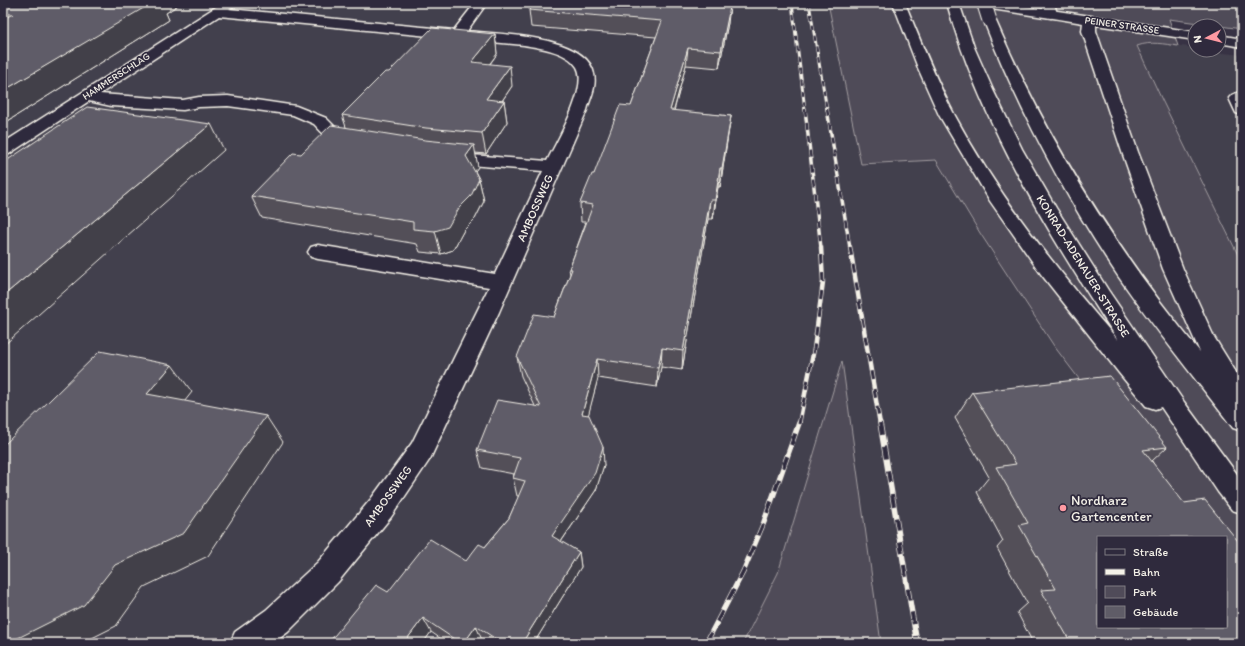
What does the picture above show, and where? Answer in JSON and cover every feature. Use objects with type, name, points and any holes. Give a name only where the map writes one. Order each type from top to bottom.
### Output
[{"type":"street","points":[[458,34],[481,3]]},
{"type":"street","points":[[899,3],[930,80],[954,129],[992,192],[1025,239],[1081,313],[1217,471]]},
{"type":"street","name":"PEINER STRASSE","points":[[978,3],[1050,9],[1089,20],[1187,35]]},
{"type":"street","name":"AMBOSSWEG","points":[[223,7],[541,43],[564,51],[578,58],[586,70],[587,86],[553,167],[501,282],[421,451],[381,508],[328,572],[277,620],[246,643]]},
{"type":"street","name":"HAMMERSCHLAG","points":[[3,150],[223,7]]},
{"type":"street","name":"KONRAD-ADENAUER-STRASSE","points":[[955,8],[972,62],[1014,151],[1046,208],[1098,294],[1217,471],[1242,501]]},
{"type":"street","points":[[987,11],[1012,75],[1051,153],[1082,204],[1125,270],[1242,421]]},
{"type":"street","points":[[1089,20],[1089,31],[1173,269],[1204,339],[1242,402]]},
{"type":"street","points":[[1227,40],[1242,43]]},
{"type":"street","points":[[85,96],[111,101],[183,105],[199,102],[228,101],[296,111],[320,121],[338,140],[369,146]]},
{"type":"street","points":[[1242,96],[1237,98],[1242,110]]},
{"type":"street","points":[[431,156],[553,167]]},
{"type":"street","points":[[318,252],[501,282]]},
{"type":"shaded area","points":[[3,3],[828,3],[861,164],[936,160],[980,233],[1054,346],[1198,536],[1097,536],[1097,628],[1227,628],[1227,625],[1242,593],[1242,643],[881,643],[842,363],[778,573],[743,643],[3,643]]},
{"type":"shaded area","points":[[1161,43],[1187,47],[1187,58],[1227,58],[1227,53],[1242,55],[1242,263],[1137,46]]},
{"type":"green space","points":[[828,3],[1242,3],[1242,29],[1227,27],[1227,18],[1187,18],[1187,21],[1169,19],[1178,46],[1152,43],[1137,46],[1242,263],[1242,593],[1227,536],[1198,536],[1054,346],[980,233],[936,160],[861,164]]},
{"type":"green space","points":[[842,361],[881,643],[743,643],[778,573]]},
{"type":"building","points":[[3,3],[152,3],[3,91],[3,19],[13,14],[3,14]]},
{"type":"building","points":[[534,3],[726,3],[725,7],[730,7],[721,51],[688,48],[670,110],[731,116],[715,200],[710,200],[683,351],[662,348],[658,368],[597,359],[582,414],[589,415],[603,447],[595,473],[552,536],[579,552],[522,643],[502,643],[476,626],[464,643],[460,643],[423,618],[404,643],[333,643],[330,641],[376,585],[388,592],[430,539],[466,561],[479,544],[485,547],[509,518],[525,481],[513,478],[520,458],[477,450],[497,400],[541,407],[517,357],[534,314],[554,317],[572,269],[569,269],[593,205],[580,203],[592,174],[594,174],[620,105],[631,106],[662,21],[529,10]]},
{"type":"building","points":[[432,28],[495,34],[472,62],[510,66],[486,99],[504,101],[482,133],[426,128],[342,115],[385,72],[389,72]]},
{"type":"building","points":[[87,107],[211,124],[3,296],[3,163]]},
{"type":"building","points":[[331,125],[425,140],[474,145],[466,156],[479,179],[471,196],[459,208],[448,227],[435,231],[413,229],[413,222],[251,196],[293,153],[301,154]]},
{"type":"building","points":[[100,351],[172,365],[147,394],[266,416],[184,533],[115,565],[84,605],[8,643],[3,643],[3,446]]},
{"type":"building","name":"Nordharz Gartencenter","points":[[1110,376],[1167,447],[1143,450],[1184,503],[1205,500],[1242,546],[1242,643],[1071,643],[1041,590],[1056,589],[1019,525],[1028,523],[996,467],[1016,464],[972,392]]},
{"type":"railway","points":[[792,3],[805,110]]},
{"type":"railway","points":[[809,3],[827,110]]},
{"type":"railway","points":[[805,109],[821,248]]},
{"type":"railway","points":[[827,109],[850,248]]},
{"type":"railway","points":[[799,424],[814,349],[823,282],[821,247]]},
{"type":"railway","points":[[850,247],[880,424]]},
{"type":"railway","points":[[706,643],[743,572],[764,522],[799,423]]},
{"type":"railway","points":[[880,423],[917,643]]},
{"type":"place","name":"Nordharz Gartencenter","points":[[1063,508]]}]
